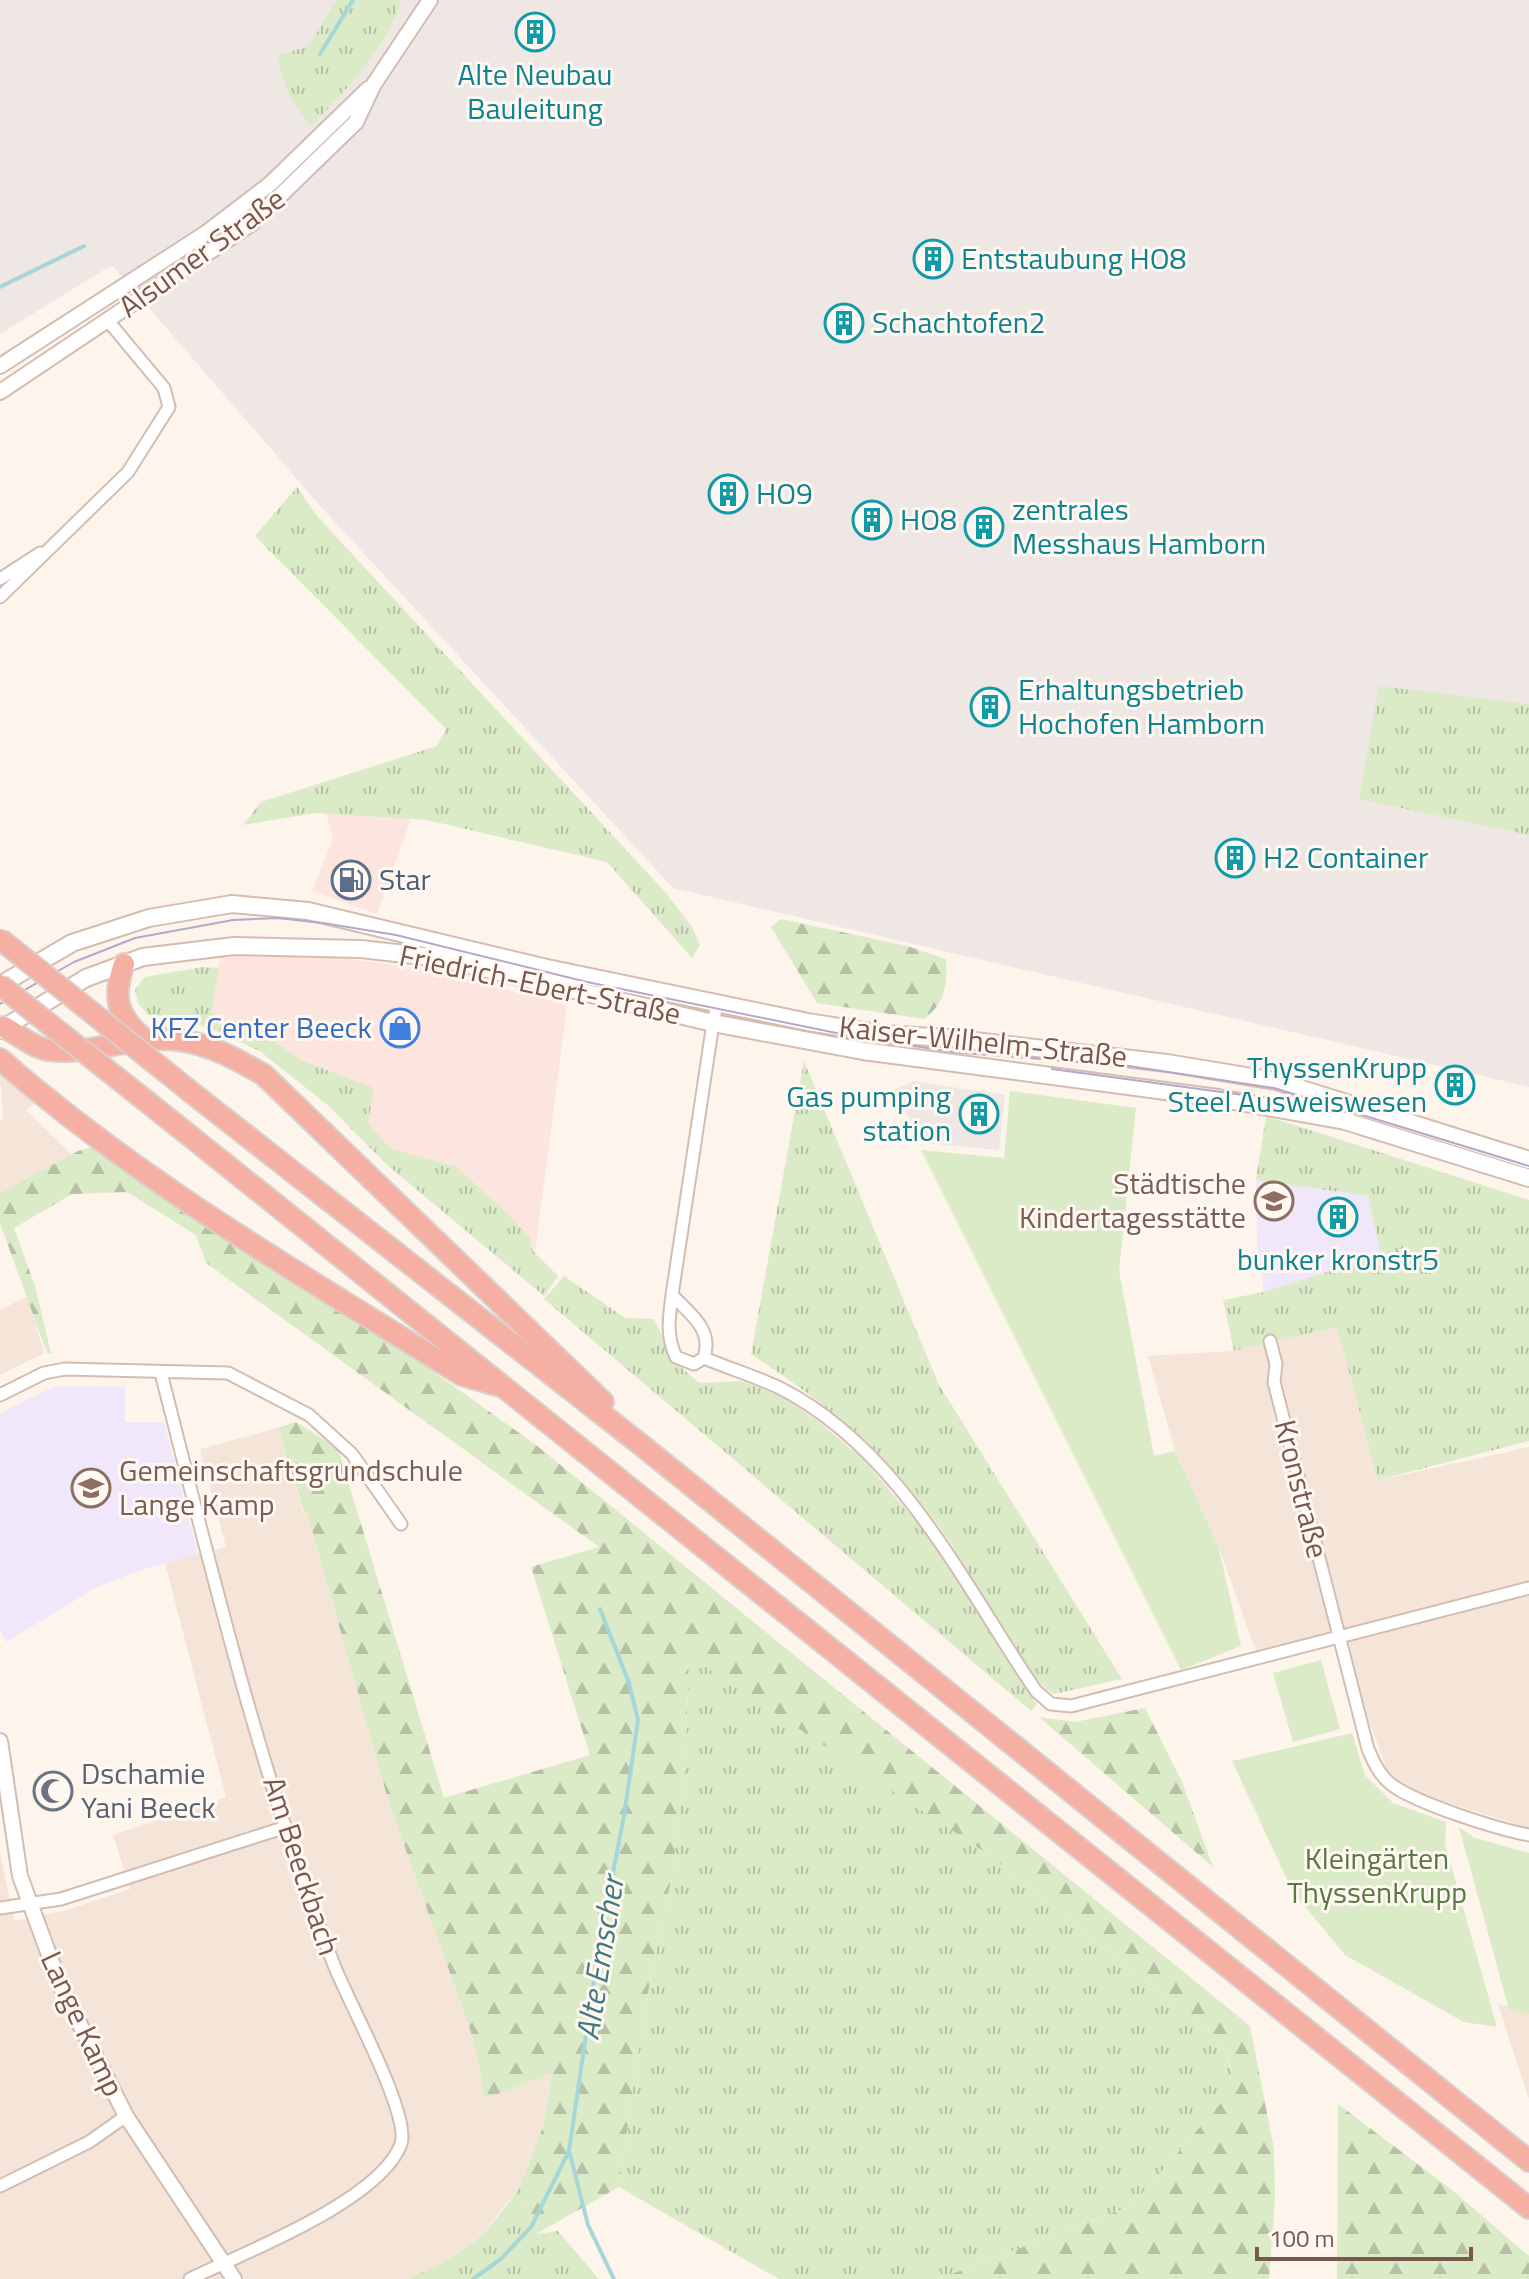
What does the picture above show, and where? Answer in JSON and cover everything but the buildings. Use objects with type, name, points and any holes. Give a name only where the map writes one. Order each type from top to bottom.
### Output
[{"type":"highway","points":[[0,939],[640,1444],[1529,2161]]},
{"type":"highway","points":[[124,964],[116,1003],[128,1025],[144,1039]]},
{"type":"highway","points":[[0,985],[1529,2208]]},
{"type":"highway","points":[[1,1028],[48,1050],[144,1039],[179,1040],[224,1052],[264,1075],[443,1251],[587,1384],[640,1444]]},
{"type":"highway","points":[[0,1059],[90,1131],[211,1216],[462,1375],[507,1388]]},
{"type":"main road","name":"Friedrich-Ebert-Straße","points":[[0,985],[36,962],[85,939],[149,918],[232,904],[308,911],[547,968],[808,1022]]},
{"type":"main road","name":"Friedrich-Ebert-Straße","points":[[1,1028],[86,978],[124,964],[178,950],[234,946],[376,950],[440,958],[713,1023],[810,1041]]},
{"type":"main road","name":"Kaiser-Wilhelm-Straße","points":[[808,1022],[883,1034],[948,1038],[1167,1063],[1276,1081],[1529,1160]]},
{"type":"main road","name":"Kaiser-Wilhelm-Straße","points":[[810,1041],[1291,1110],[1345,1121],[1529,1178]]},
{"type":"street","name":"Alsumer Straße","points":[[0,392],[109,322],[251,224],[356,122],[374,84],[430,0]]},
{"type":"street","name":"Alsumer Straße","points":[[0,366],[206,233],[270,184],[374,84]]},
{"type":"street","points":[[0,597],[67,535],[128,472],[169,407],[164,388],[109,322]]},
{"type":"street","points":[[0,579],[67,535]]},
{"type":"street","points":[[672,1295],[703,1327],[709,1343],[704,1358],[694,1364],[676,1357],[669,1342],[672,1295],[717,1004]]},
{"type":"street","name":"Kronstraße","points":[[1270,1341],[1276,1364],[1274,1382],[1368,1749],[1377,1769],[1393,1786],[1505,1831],[1529,1835]]},
{"type":"street","points":[[704,1358],[779,1388],[824,1417],[860,1446],[935,1535],[1036,1691],[1051,1704],[1071,1706],[1529,1588]]},
{"type":"street","points":[[0,1395],[44,1373],[65,1369],[228,1373],[309,1415],[352,1454],[401,1524]]},
{"type":"street","name":"Am Beeckbach","points":[[161,1373],[241,1678],[286,1827],[334,1966],[395,2103],[402,2128],[401,2144],[370,2181],[324,2216],[225,2262]]},
{"type":"street","name":"Lange Kamp","points":[[0,1741],[20,1876],[29,1907],[91,2054],[126,2116],[234,2279]]},
{"type":"street","points":[[0,1908],[29,1907],[286,1827]]},
{"type":"street","points":[[0,2186],[89,2142],[126,2116]]},
{"type":"street","points":[[190,2279],[225,2262]]},
{"type":"shaded area","points":[[0,0],[1529,0],[1529,1087],[673,888],[322,508],[112,265],[0,334]]},
{"type":"shaded area","points":[[326,813],[411,819],[377,914],[312,891],[333,839]]},
{"type":"shaded area","points":[[222,953],[326,956],[426,969],[567,1005],[535,1254],[397,1154],[365,1125],[348,1095],[203,1013]]},
{"type":"shaded area","points":[[0,1075],[36,1103],[26,1110],[72,1155],[0,1193],[0,1122],[3,1119]]},
{"type":"shaded area","points":[[913,1081],[1005,1095],[999,1150],[925,1143],[892,1091]]},
{"type":"shaded area","points":[[1256,1180],[1368,1196],[1381,1255],[1264,1292],[1257,1242]]},
{"type":"shaded area","points":[[28,1296],[44,1353],[0,1375],[0,1310]]},
{"type":"shaded area","points":[[1337,1327],[1379,1480],[1529,1447],[1529,1828],[1393,1786],[1338,1637],[1258,1657],[1218,1545],[1175,1451],[1148,1356],[1234,1351]]},
{"type":"shaded area","name":"Gemeinschaftsgrundschule Lange Kamp","points":[[53,1387],[125,1387],[125,1422],[164,1422],[198,1554],[141,1570],[97,1587],[6,1642],[0,1629],[0,1413]]},
{"type":"shaded area","points":[[278,1428],[303,1512],[307,1511],[388,1800],[473,2038],[485,2099],[552,2072],[544,2124],[534,2156],[520,2187],[482,2234],[450,2262],[408,2279],[0,2279],[0,1853],[14,1921],[67,1910],[130,1889],[113,1835],[226,1797],[165,1563],[226,1547],[200,1449]]},
{"type":"shaded area","points":[[1498,2004],[1529,2011],[1529,2098],[1528,2097]]},
{"type":"green space","points":[[336,0],[402,0],[375,52],[311,126],[289,93],[278,55],[309,46]]},
{"type":"green space","points":[[297,487],[317,516],[666,893],[692,927],[700,945],[692,958],[607,862],[427,820],[316,813],[243,825],[261,802],[437,746],[446,729],[255,536]]},
{"type":"green space","points":[[1379,686],[1529,704],[1529,835],[1359,799]]},
{"type":"green space","points":[[781,919],[907,946],[946,959],[941,1000],[924,1019],[817,1003],[771,927]]},
{"type":"green space","points":[[203,967],[219,968],[211,1013],[271,1039],[303,1061],[374,1088],[368,1123],[391,1149],[455,1166],[503,1209],[530,1238],[532,1250],[558,1276],[544,1296],[386,1164],[330,1107],[261,1052],[222,1033],[175,1017],[148,1015],[138,1003],[135,990],[144,977]]},
{"type":"green space","points":[[804,1061],[938,1383],[1122,1679],[1054,1694],[1038,1681],[1007,1641],[953,1547],[898,1476],[830,1411],[751,1354]]},
{"type":"green space","points":[[1010,1091],[1136,1108],[1119,1271],[1154,1456],[1175,1451],[1218,1545],[1241,1646],[1181,1670],[921,1150],[1004,1158]]},
{"type":"green space","points":[[1266,1116],[1529,1200],[1529,1441],[1378,1480],[1337,1327],[1234,1351],[1223,1300],[1264,1292],[1381,1255],[1368,1196],[1256,1180]]},
{"type":"green space","points":[[94,1147],[399,1347],[536,1445],[1250,2026],[1274,2149],[1275,2198],[1269,2279],[938,2279],[1131,2206],[1222,2102],[1233,2074],[1219,2039],[989,1855],[689,1656],[686,1742],[673,1870],[644,2012],[619,2187],[536,2234],[520,2187],[544,2124],[552,2073],[485,2099],[473,2038],[388,1800],[307,1512],[304,1512],[278,1428],[296,1422],[338,1448],[444,1798],[590,1755],[531,1567],[599,1547],[206,1263],[196,1235],[127,1192],[72,1194],[14,1228],[35,1286],[51,1353],[47,1353],[0,1223],[0,1193],[80,1150]]},
{"type":"green space","points":[[564,1276],[625,1318],[654,1319],[675,1362],[699,1383],[742,1381],[781,1396],[815,1419],[862,1458],[930,1538],[1037,1704],[1031,1711],[544,1299]]},
{"type":"green space","points":[[689,1655],[989,1855],[1219,2039],[1233,2075],[1222,2102],[1131,2206],[938,2279],[779,2279],[619,2187],[644,2012],[673,1870],[686,1742]]},
{"type":"green space","points":[[1321,1660],[1340,1729],[1293,1742],[1273,1673]]},
{"type":"green space","points":[[1145,1708],[1182,1782],[1213,1867],[1039,1717],[1075,1722]]},
{"type":"green space","name":"Kleingärten ThyssenKrupp","points":[[1352,1733],[1365,1775],[1393,1803],[1446,1822],[1445,1844],[1497,2027],[1464,2022],[1345,1955],[1293,1892],[1232,1761]]},
{"type":"green space","points":[[1459,1827],[1475,1838],[1529,1853],[1529,2014],[1509,2010]]},
{"type":"green space","points":[[1338,2104],[1452,2190],[1529,2256],[1529,2279],[1337,2279]]},
{"type":"green space","points":[[520,2187],[536,2234],[558,2231],[599,2279],[408,2279],[444,2263],[472,2243],[496,2219]]},
{"type":"waterway","name":"Alte Emscher","points":[[320,54],[353,0]]},
{"type":"waterway","name":"Alte Emscher","points":[[0,287],[84,246]]},
{"type":"waterway","name":"Alte Emscher","points":[[473,2279],[501,2259],[531,2227],[569,2151],[600,1939],[624,1816],[638,1720],[629,1683],[600,1609]]},
{"type":"waterway","points":[[570,2154],[588,2225],[614,2279]]},
{"type":"tram line","points":[[0,1004],[74,962],[135,938],[233,920],[277,918],[396,935],[587,982],[856,1037],[953,1052],[1129,1066],[1274,1088],[1529,1166]]},
{"type":"tram line","points":[[1052,1069],[1251,1096]]},
{"type":"place","name":"Alte Neubau Bauleitung","points":[[535,32]]},
{"type":"place","name":"Entstaubung HO8","points":[[933,259]]},
{"type":"place","name":"Schachtofen2","points":[[844,323]]},
{"type":"place","name":"HO9","points":[[728,494]]},
{"type":"place","name":"HO8","points":[[872,520]]},
{"type":"place","name":"zentrales Messhaus Hamborn","points":[[984,527]]},
{"type":"place","name":"Erhaltungsbetrieb Hochofen Hamborn","points":[[990,707]]},
{"type":"place","name":"H2 Container","points":[[1235,858]]},
{"type":"place","name":"Star","points":[[351,880]]},
{"type":"place","name":"KFZ Center Beeck","points":[[400,1028]]},
{"type":"place","name":"ThyssenKrupp Steel Ausweiswesen","points":[[1455,1085]]},
{"type":"place","name":"Gas pumping station","points":[[979,1114]]},
{"type":"place","name":"Städtische Kindertagesstätte","points":[[1274,1201]]},
{"type":"place","name":"bunker kronstr5","points":[[1338,1217]]},
{"type":"place","name":"Gemeinschaftsgrundschule Lange Kamp","points":[[91,1488]]},
{"type":"place","name":"Dschamie Yani Beeck","points":[[53,1791]]}]
